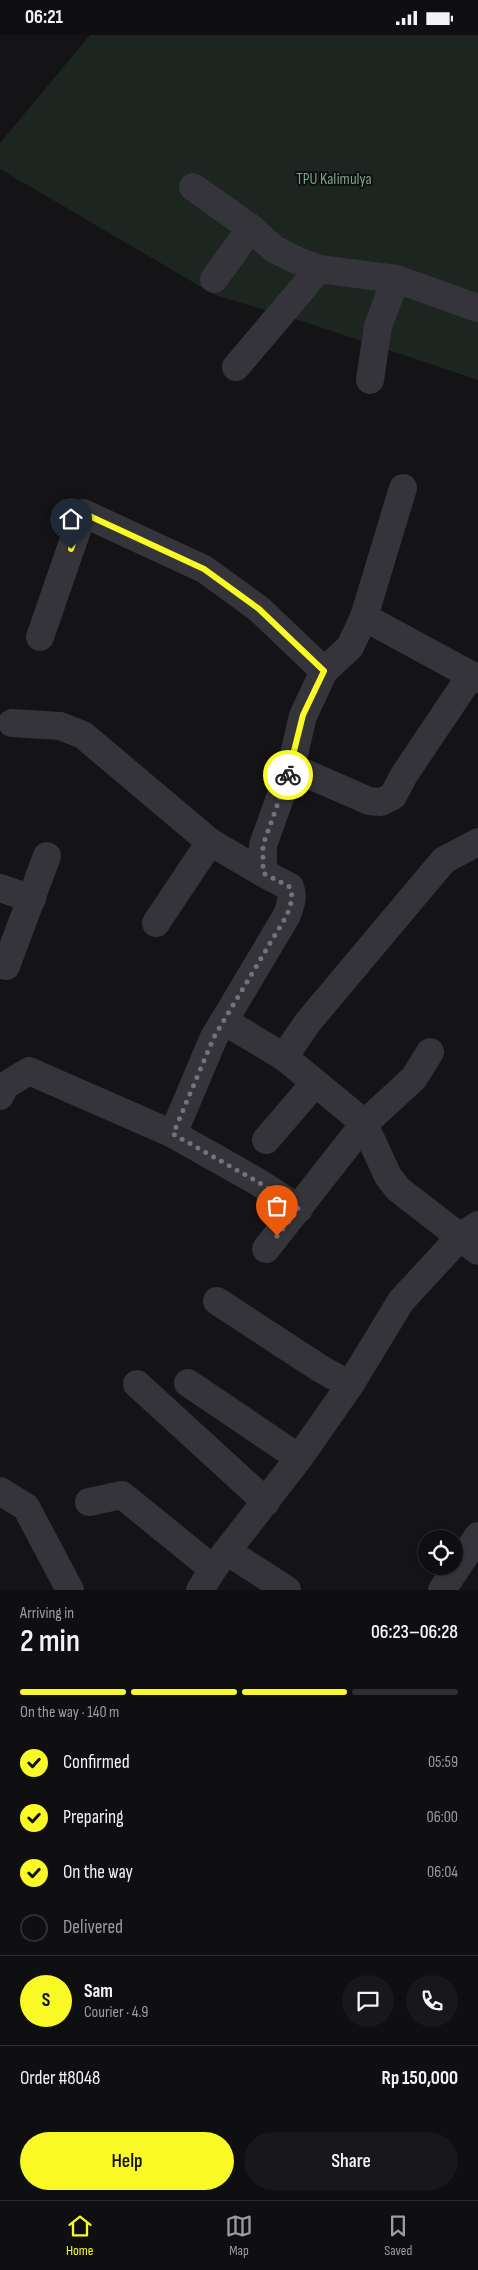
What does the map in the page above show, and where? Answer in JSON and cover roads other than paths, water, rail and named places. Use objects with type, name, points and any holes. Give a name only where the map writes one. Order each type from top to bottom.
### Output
[{"type":"street","points":[[192,187],[251,228],[274,249],[319,269],[396,279],[478,308]]},
{"type":"street","points":[[214,279],[251,228]]},
{"type":"street","points":[[236,367],[319,269]]},
{"type":"street","points":[[370,380],[378,325],[396,279]]},
{"type":"street","points":[[263,873],[263,845],[291,767],[303,715],[324,671],[350,647],[364,617],[403,488]]},
{"type":"street","points":[[40,637],[83,513],[204,569],[259,609],[324,671]]},
{"type":"street","points":[[291,767],[369,801],[381,802],[394,796],[404,775],[475,677],[364,617]]},
{"type":"street","points":[[12,723],[60,726],[83,735],[210,842],[290,887],[292,901],[287,915],[214,1037],[173,1134]]},
{"type":"street","points":[[156,923],[210,842]]},
{"type":"street","points":[[284,1057],[308,1022],[444,860],[478,842]]},
{"type":"street","points":[[6,966],[47,856]]},
{"type":"street","points":[[0,888],[32,899]]},
{"type":"street","points":[[214,1570],[299,1458],[350,1385],[401,1301],[472,1237],[441,1224],[398,1189],[388,1176],[364,1124],[284,1057],[224,1021]]},
{"type":"street","points":[[266,1249],[364,1124],[414,1078],[430,1052]]},
{"type":"street","points":[[0,1096],[5,1086],[29,1071],[173,1134],[258,1182],[299,1209]]},
{"type":"street","points":[[266,1140],[315,1083]]},
{"type":"street","points":[[217,1301],[321,1369],[350,1385]]},
{"type":"street","points":[[188,1383],[299,1458]]},
{"type":"street","points":[[137,1384],[266,1502]]},
{"type":"street","points":[[0,1491],[26,1507],[70,1590]]},
{"type":"street","points":[[90,1502],[122,1495],[214,1570],[287,1590]]},
{"type":"street","points":[[442,1590],[478,1536]]},
{"type":"park label","name":"TPU Kalimulya","points":[[334,179]]}]
